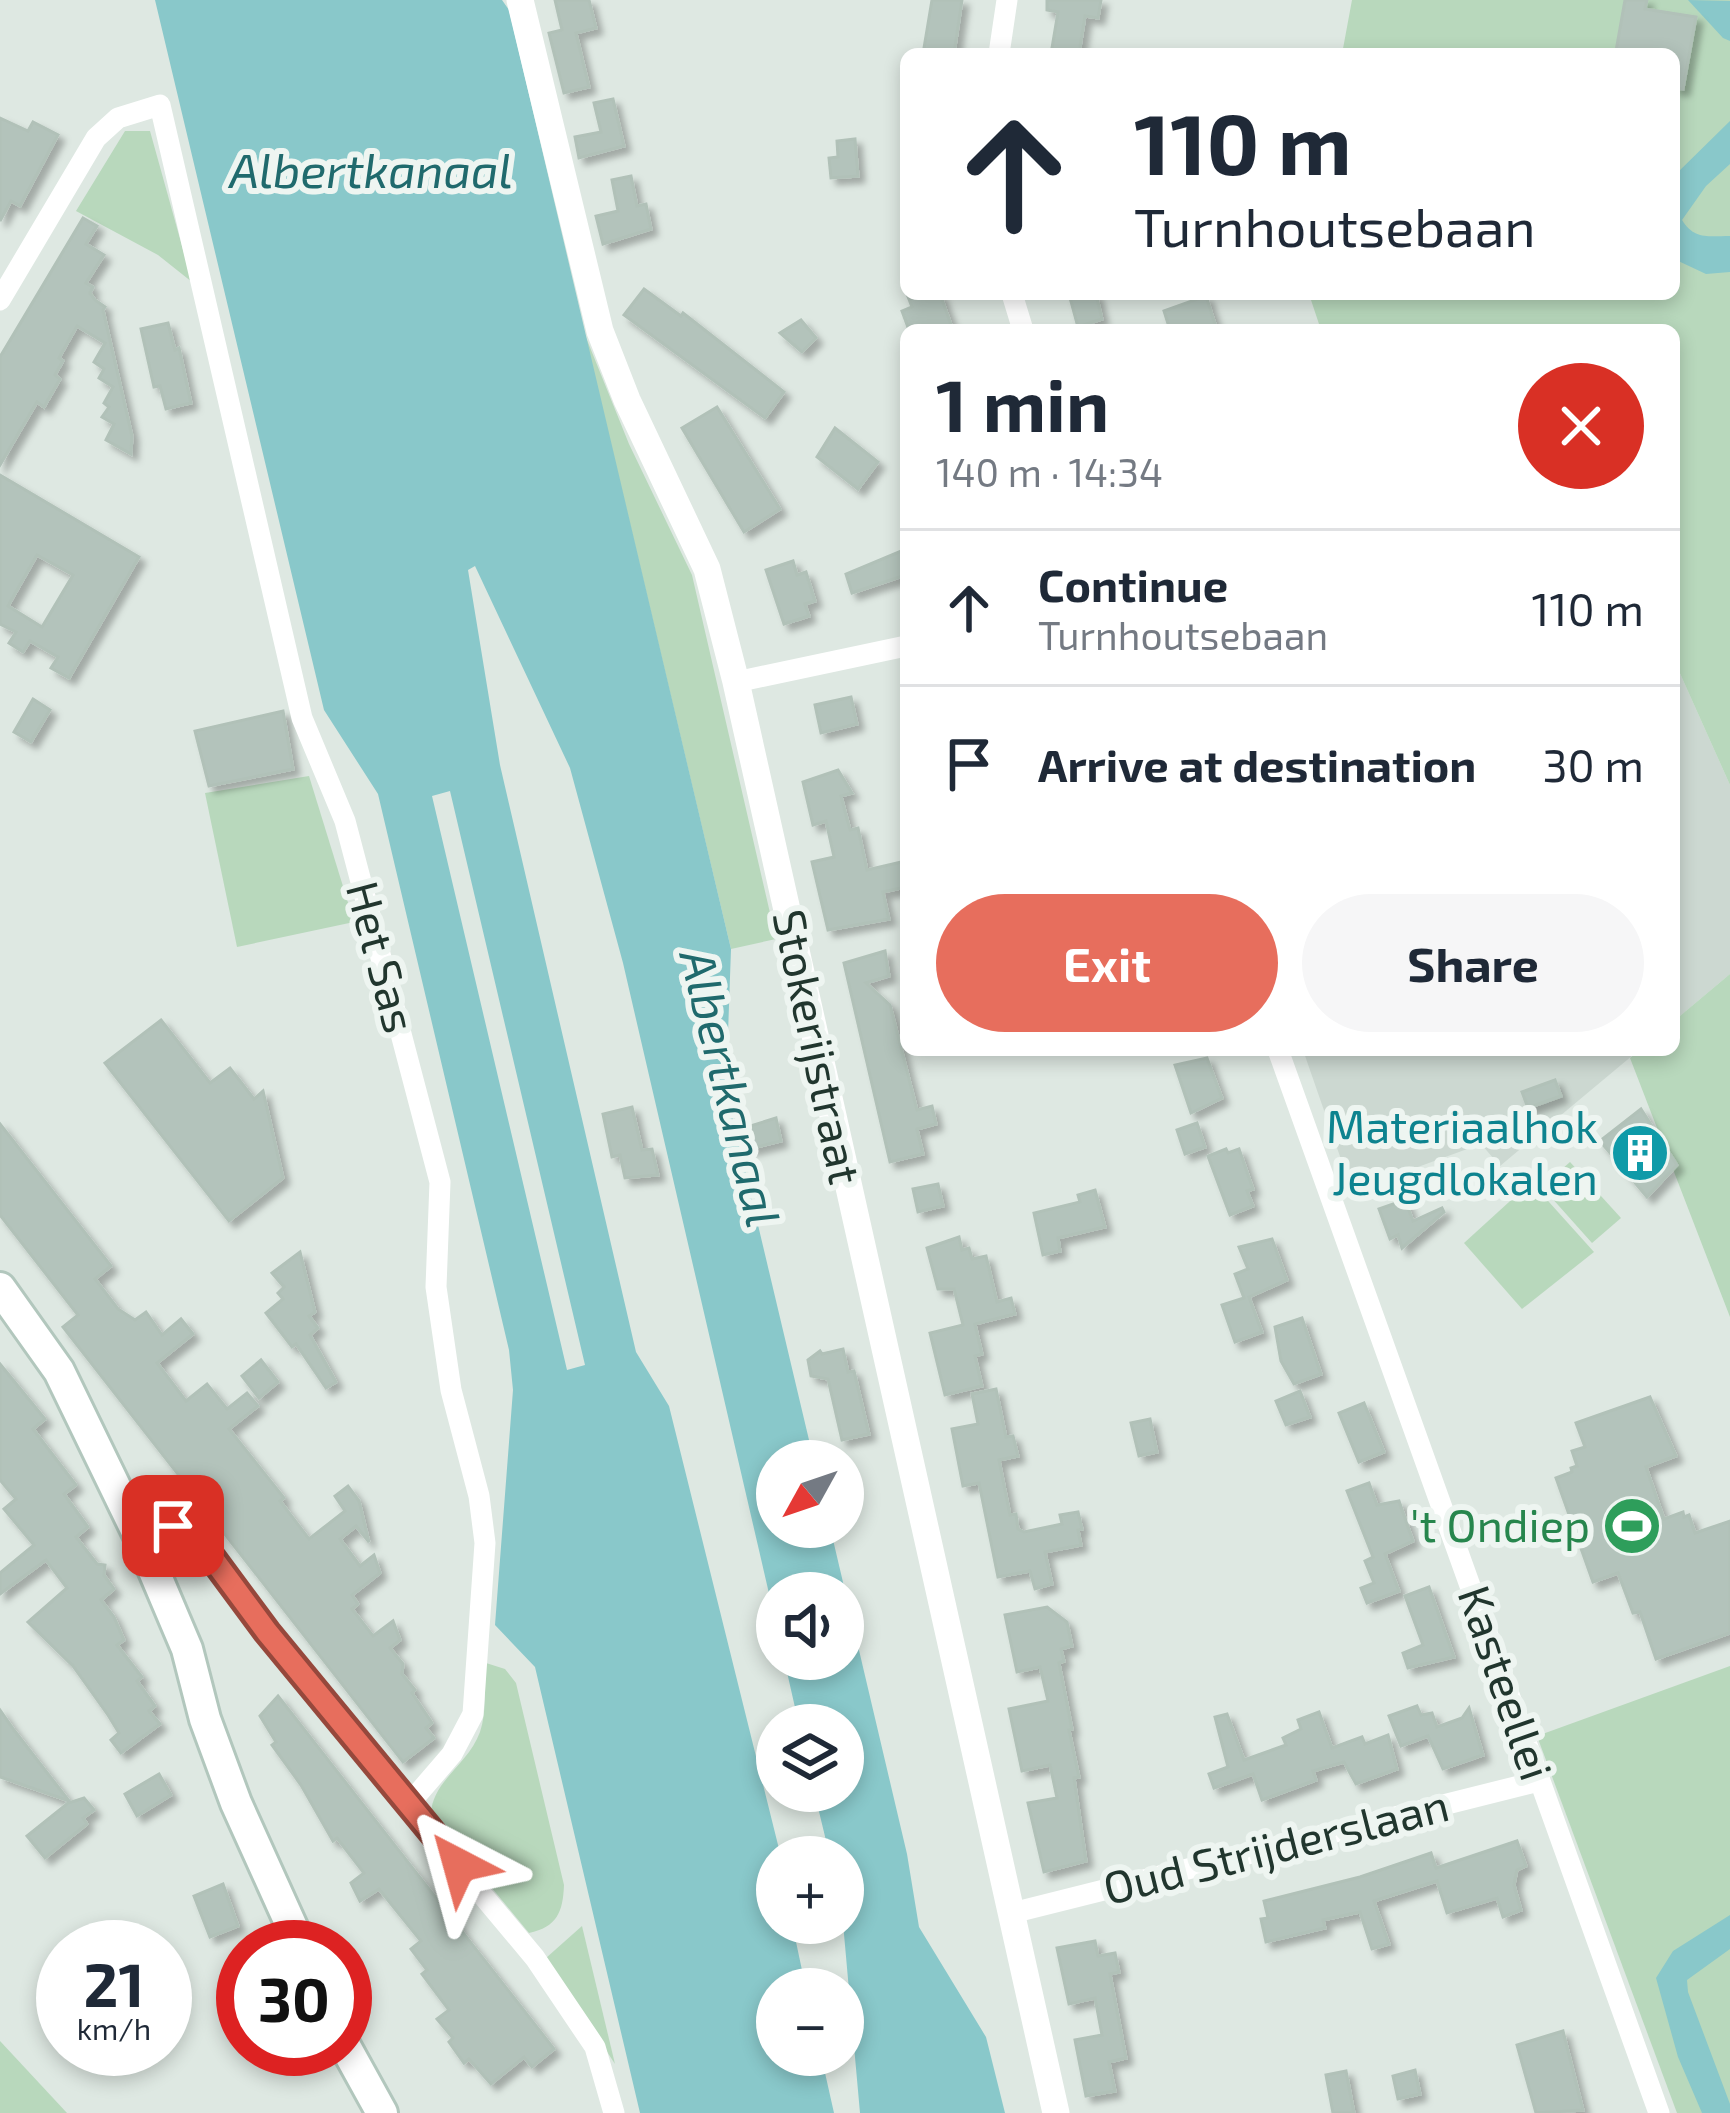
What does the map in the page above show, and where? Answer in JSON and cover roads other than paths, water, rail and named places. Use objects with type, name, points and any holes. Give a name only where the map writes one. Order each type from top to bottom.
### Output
[{"type":"main road","points":[[0,1288],[59,1371],[140,1538],[187,1649],[236,1803],[289,1920]]},
{"type":"main road","points":[[362,2076],[382,2113]]},
{"type":"street","name":"Stokerijstraat","points":[[520,0],[601,331],[707,569],[736,682],[1056,2113]]},
{"type":"street","points":[[1000,48],[1007,0]]},
{"type":"street","name":"Het Sas","points":[[0,300],[96,138],[118,118],[160,106],[302,718],[345,821],[440,1182],[436,1287],[452,1390],[479,1496],[485,1543],[473,1714],[452,1754],[409,1804]]},
{"type":"street","points":[[736,682],[900,647]]},
{"type":"street","name":"Kasteellei","points":[[1280,1056],[1659,2113]]},
{"type":"street","points":[[140,1538],[173,1526],[188,1528],[535,1958],[595,2047],[614,2113]]},
{"type":"street","name":"Oud Strijderslaan","points":[[1012,1913],[1539,1781]]},
{"type":"water","name":"Albertkanaal","points":[[155,0],[502,0],[509,10],[731,949],[726,1090],[809,1440],[756,1440],[756,1537],[623,963],[570,768],[475,566],[468,570],[500,765],[636,1352],[669,1406],[756,1756],[756,1812],[770,1812],[776,1836],[756,1836],[756,1944],[796,1944],[802,1968],[756,1968],[756,2076],[826,2076],[834,2113],[640,2113],[535,1667],[495,1625],[513,1390],[509,1350],[378,794],[324,710]],"holes":[[[450,791],[585,1365],[567,1370],[432,796]]]},
{"type":"water","points":[[1688,0],[1730,1],[1730,41],[1723,38]]},
{"type":"water","points":[[1730,121],[1730,164],[1706,186],[1682,220],[1697,234],[1730,236],[1730,272],[1706,274],[1680,262],[1680,170]]},
{"type":"water","name":"Albertkanaal","points":[[758,1548],[835,1548],[841,1572],[764,1572]]},
{"type":"water","name":"Albertkanaal","points":[[864,1671],[907,1854],[919,1927],[986,2037],[1005,2113],[860,2113],[857,2076],[864,2076],[864,1968],[847,1968],[845,1944],[864,1944],[864,1836],[825,1836],[819,1812],[864,1812],[864,1704],[794,1704],[789,1680],[864,1680]]},
{"type":"water","points":[[1730,1915],[1730,1949],[1687,1980],[1730,2104],[1730,2113],[1702,2113],[1678,2057],[1656,1978],[1673,1951]]},
{"type":"place","name":"Materiaalhok Jeugdlokalen","points":[[1640,1153]]},
{"type":"place","name":"'t Ondiep","points":[[1632,1526]]}]
